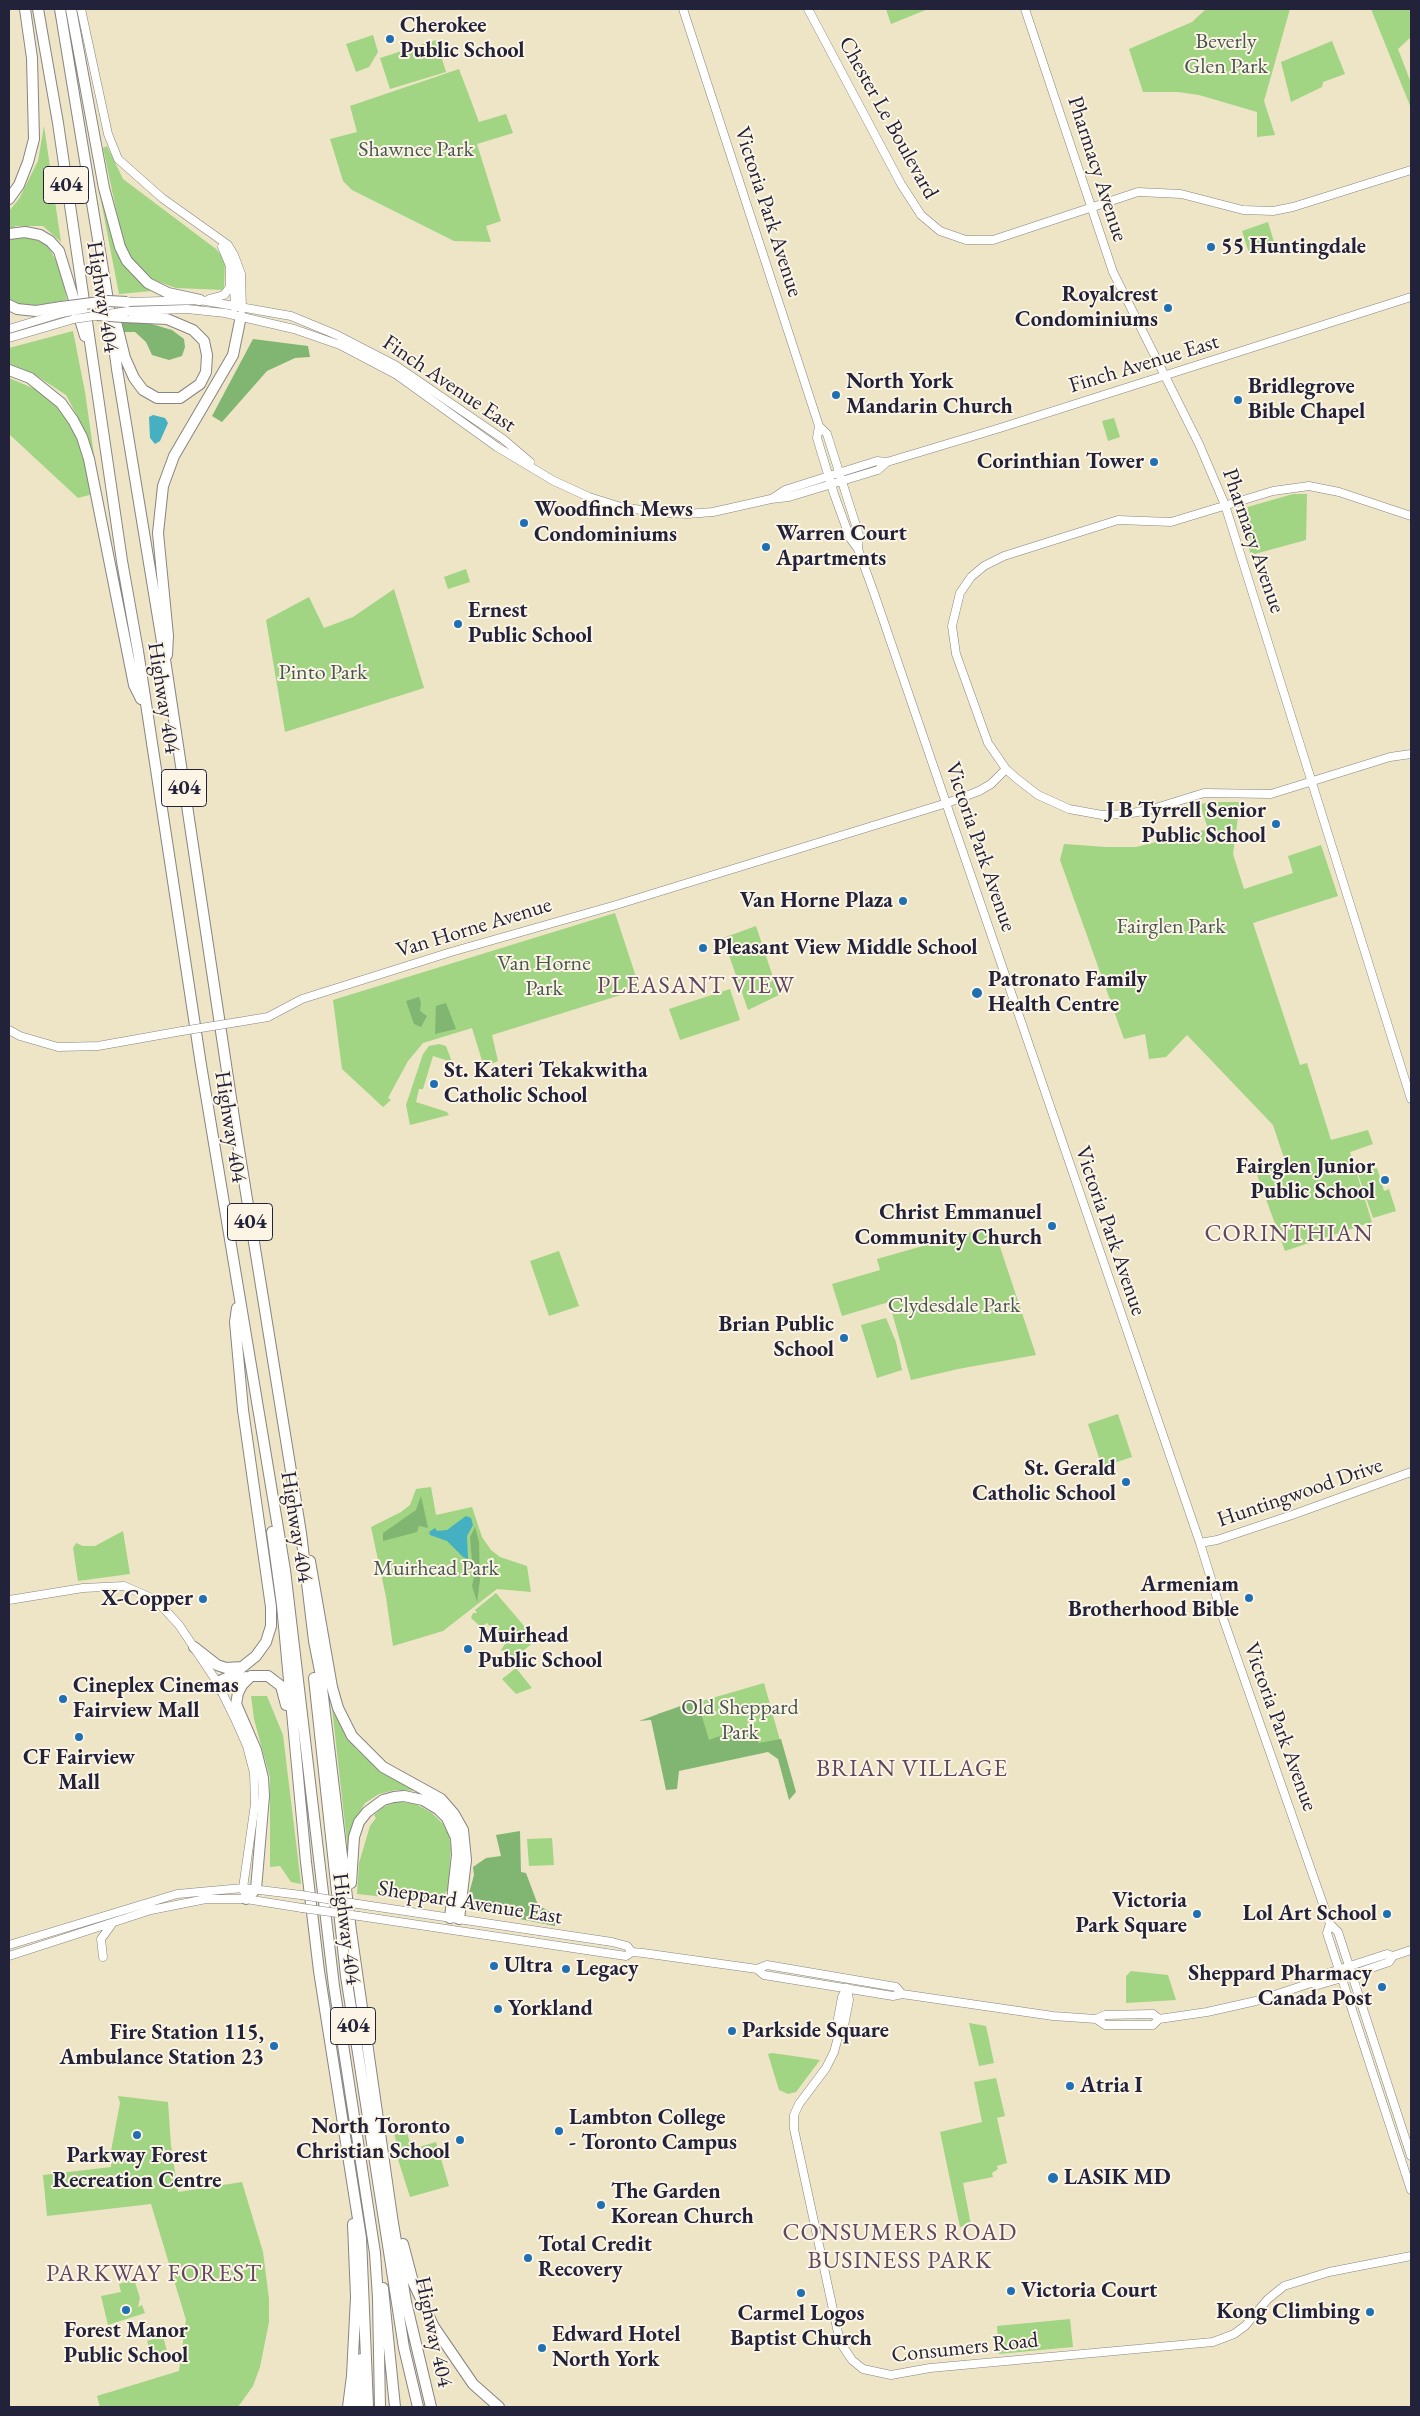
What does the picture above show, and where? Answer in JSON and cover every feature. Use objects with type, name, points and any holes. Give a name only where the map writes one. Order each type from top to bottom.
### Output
[{"type":"highway","points":[[9,199],[19,185],[34,139],[32,58],[25,9]]},
{"type":"highway","name":"Highway 404","points":[[38,9],[239,1300],[285,1570],[318,1860],[347,2073],[375,2253]]},
{"type":"highway","name":"Highway 404","points":[[60,9],[107,294],[145,547],[166,666],[237,1140],[301,1533],[314,1641],[320,1671],[351,1931],[406,2302],[431,2407]]},
{"type":"highway","points":[[70,9],[104,188],[120,247],[127,261],[148,283],[162,291],[200,300]]},
{"type":"highway","points":[[9,234],[25,232],[40,235],[50,241],[59,251],[69,290],[94,362]]},
{"type":"highway","points":[[9,305],[17,309],[36,311],[61,310],[108,301],[126,310],[166,320],[193,330],[204,341],[207,355],[206,372],[200,384],[180,398],[157,398],[143,390],[134,378],[125,358],[107,294]]},
{"type":"highway","points":[[97,314],[126,310]]},
{"type":"highway","points":[[166,666],[168,636],[158,533],[163,486],[174,456],[233,355],[238,311]]},
{"type":"highway","points":[[9,370],[30,378],[56,398],[73,420],[82,437],[134,685],[146,710]]},
{"type":"highway","points":[[219,1686],[256,1656],[266,1642],[271,1626],[271,1607],[243,1410],[234,1322],[239,1300]]},
{"type":"highway","points":[[267,1465],[266,1485],[282,1605],[306,1862],[319,1971]]},
{"type":"highway","points":[[301,1533],[312,1567],[332,1687],[338,1708],[352,1736],[383,1767],[441,1799],[454,1814],[462,1830],[466,1860],[455,1918]]},
{"type":"highway","name":"Highway 404","points":[[314,1641],[314,1671],[334,1876],[348,1985],[404,2348],[418,2407]]},
{"type":"highway","points":[[194,1647],[217,1665],[226,1668],[243,1667]]},
{"type":"highway","points":[[219,1686],[251,1676],[268,1676],[274,1679],[280,1686],[285,1696],[306,1903],[319,1971],[361,2238],[368,2407]]},
{"type":"highway","points":[[246,1899],[256,1889],[264,1796],[263,1778],[256,1750],[236,1704],[242,1685],[251,1676]]},
{"type":"highway","points":[[351,1931],[351,1866],[354,1837],[359,1822],[372,1806],[394,1797],[404,1796],[423,1800],[438,1808],[453,1828],[458,1855],[455,1918]]},
{"type":"highway","points":[[342,2118],[355,2259],[354,2336],[348,2407]]},
{"type":"highway","points":[[386,2165],[413,2282],[434,2327],[473,2384],[499,2407]]},
{"type":"highway","points":[[375,2253],[378,2298],[380,2407]]},
{"type":"highway","points":[[375,2253],[387,2316],[395,2407]]},
{"type":"highway","points":[[358,2407],[364,2295]]},
{"type":"highway","points":[[452,2355],[480,2384],[509,2407]]},
{"type":"main road","points":[[81,9],[108,134],[118,160],[162,198],[228,245],[238,264],[238,311]]},
{"type":"main road","name":"Victoria Park Avenue","points":[[683,9],[819,426],[827,434],[840,472],[859,535],[858,549]]},
{"type":"main road","name":"Chester Le Boulevard","points":[[808,9],[901,184],[921,215],[940,231],[966,240],[993,240],[1132,194],[1150,191],[1181,194],[1243,210],[1273,211],[1284,210],[1411,170]]},
{"type":"main road","name":"Pharmacy Avenue","points":[[1025,9],[1113,272],[1202,451],[1225,505],[1411,1099]]},
{"type":"main road","points":[[200,300],[224,295],[230,287],[230,266],[217,238]]},
{"type":"main road","points":[[222,247],[230,258],[235,273],[238,311]]},
{"type":"main road","name":"Finch Avenue East","points":[[771,499],[786,490],[840,472],[878,461],[887,462],[1411,297]]},
{"type":"main road","name":"Finch Avenue East","points":[[126,310],[200,300],[323,339],[380,365],[421,391],[497,447],[554,482],[589,497],[621,507],[687,514],[713,512],[771,499],[790,497],[878,470],[887,462]]},
{"type":"main road","name":"Finch Avenue East","points":[[126,310],[187,309],[238,311]]},
{"type":"main road","points":[[9,329],[61,310]]},
{"type":"main road","points":[[9,338],[97,314]]},
{"type":"main road","name":"Victoria Park Avenue","points":[[819,426],[817,438],[850,538],[858,549],[947,803],[1137,1366],[1200,1544],[1224,1620],[1330,1924],[1338,1932],[1411,2156]]},
{"type":"main road","points":[[1411,516],[1347,494],[1308,486],[1281,489],[1171,522],[1130,519],[1081,530],[1004,556],[984,566],[971,577],[960,593],[954,610],[953,645],[985,736],[1006,769],[1038,795],[1069,809],[1102,815],[1126,814],[1149,810],[1204,793],[1272,794],[1390,757],[1411,754]]},
{"type":"main road","name":"Van Horne Avenue","points":[[9,1030],[20,1036],[58,1047],[98,1046],[268,1017],[302,999],[451,952],[616,904],[947,803],[979,791],[991,784],[1006,769]]},
{"type":"main road","name":"Huntingwood Drive","points":[[1200,1544],[1292,1515],[1411,1472]]},
{"type":"main road","points":[[9,1600],[83,1588],[124,1586],[156,1600],[179,1625],[219,1686],[247,1746],[254,1774],[255,1804],[243,1888],[246,1899]]},
{"type":"main road","name":"Sheppard Avenue East","points":[[9,1945],[178,1894],[243,1888],[612,1942],[627,1946],[632,1952]]},
{"type":"main road","name":"Sheppard Avenue East","points":[[9,1956],[152,1910],[206,1899],[246,1899],[626,1956],[632,1952],[758,1969],[767,1965],[810,1971],[896,1987],[902,1994]]},
{"type":"main road","points":[[102,1957],[101,1939],[112,1924]]},
{"type":"main road","name":"Victoria Park Avenue","points":[[1330,1924],[1327,1933],[1411,2190]]},
{"type":"main road","name":"Sheppard Avenue East","points":[[758,1969],[764,1975],[893,1996],[902,1994],[1010,2010],[1096,2019],[1105,2015],[1153,2014],[1159,2019],[1207,2012],[1246,2003],[1311,1983],[1316,1977],[1339,1970],[1351,1971],[1389,1962],[1393,1956],[1411,1950]]},
{"type":"main road","name":"Sheppard Avenue East","points":[[1311,1983],[1318,1986],[1342,1978],[1351,1971]]},
{"type":"main road","name":"Consumers Road","points":[[847,1988],[849,2000],[844,2026],[840,2030],[834,2052],[826,2068],[798,2104],[794,2115],[794,2129],[840,2342],[858,2366],[870,2372],[891,2375],[935,2368],[1213,2342],[1234,2334],[1245,2326],[1268,2299],[1284,2286],[1329,2272],[1411,2256]]},
{"type":"green space","points":[[886,9],[928,9],[891,24]]},
{"type":"green space","name":"Beverly Glen Park","points":[[1206,9],[1290,9],[1264,101],[1275,135],[1257,137],[1257,112],[1199,95],[1178,92],[1143,92],[1129,49],[1192,22]]},
{"type":"green space","points":[[1371,9],[1411,9],[1411,37],[1398,49],[1411,83],[1411,108]]},
{"type":"green space","points":[[373,35],[378,52],[369,67],[356,72],[346,44]]},
{"type":"green space","points":[[436,40],[446,72],[390,89],[380,58]]},
{"type":"green space","points":[[1332,41],[1345,74],[1323,82],[1322,87],[1291,102],[1281,62]]},
{"type":"green space","name":"Shawnee Park","points":[[459,69],[479,122],[506,114],[513,133],[477,144],[501,221],[486,226],[491,242],[454,241],[352,190],[343,181],[330,139],[357,132],[350,106]]},
{"type":"green space","points":[[44,126],[61,242],[43,226],[16,226],[9,230],[9,211],[19,199],[38,161]]},
{"type":"green space","points":[[90,144],[93,144],[115,249],[126,267],[152,291],[119,294]]},
{"type":"green space","points":[[107,146],[123,179],[216,249],[225,260],[224,290],[176,288],[151,279],[139,272],[123,242],[103,148]]},
{"type":"green space","points":[[1268,222],[1275,245],[1249,253],[1242,231]]},
{"type":"green space","points":[[14,236],[28,236],[48,246],[60,268],[67,300],[30,306],[17,305],[9,300],[9,239]]},
{"type":"green space","points":[[122,322],[148,323],[172,330],[184,339],[185,347],[182,356],[169,360],[152,355],[146,342],[135,332],[124,332]]},
{"type":"green space","points":[[73,331],[85,392],[97,476],[95,476],[83,427],[66,395],[34,374],[9,364],[9,348]]},
{"type":"green space","points":[[253,339],[308,346],[310,357],[295,358],[267,371],[222,422],[212,416]]},
{"type":"green space","points":[[9,378],[35,389],[52,402],[68,420],[80,443],[93,494],[78,498],[9,434]]},
{"type":"green space","points":[[1114,418],[1120,437],[1108,441],[1102,421]]},
{"type":"green space","points":[[1293,494],[1307,494],[1306,540],[1251,555],[1237,510]]},
{"type":"green space","points":[[466,569],[470,582],[448,589],[444,577]]},
{"type":"green space","name":"Pinto Park","points":[[394,589],[424,688],[285,732],[266,620],[309,597],[324,628],[353,617]]},
{"type":"green space","name":"Fairglen Park","points":[[1240,802],[1233,854],[1244,889],[1293,873],[1288,856],[1321,845],[1338,896],[1253,923],[1300,1065],[1307,1063],[1331,1140],[1368,1130],[1373,1144],[1350,1152],[1372,1222],[1285,1251],[1256,1172],[1285,1161],[1273,1125],[1187,1035],[1166,1057],[1149,1059],[1145,1034],[1124,1039],[1060,860],[1064,844],[1136,847],[1208,829],[1200,804]]},
{"type":"green space","name":"Van Horne Park","points":[[615,913],[640,989],[492,1035],[498,1061],[484,1067],[472,1028],[423,1043],[408,1061],[388,1098],[391,1100],[383,1107],[342,1069],[333,1000]]},
{"type":"green space","points":[[756,926],[779,995],[748,1010],[723,938]]},
{"type":"green space","points":[[730,989],[740,1020],[680,1040],[669,1009]]},
{"type":"green space","points":[[419,997],[421,1003],[420,1011],[427,1016],[421,1027],[414,1024],[406,1001]]},
{"type":"green space","points":[[446,1003],[456,1029],[435,1034],[436,1006]]},
{"type":"green space","points":[[439,1044],[446,1046],[452,1062],[433,1056],[423,1089],[419,1089],[416,1102],[447,1112],[449,1115],[410,1125],[406,1105],[423,1054],[429,1046]]},
{"type":"green space","points":[[1377,1168],[1384,1191],[1389,1189],[1396,1211],[1373,1218],[1358,1174]]},
{"type":"green space","name":"Clydesdale Park","points":[[993,1226],[1036,1355],[958,1369],[911,1380],[889,1302],[842,1316],[832,1284],[880,1270],[877,1259]]},
{"type":"green space","points":[[559,1251],[579,1306],[549,1316],[530,1261]]},
{"type":"green space","points":[[886,1318],[896,1342],[902,1370],[877,1378],[861,1325]]},
{"type":"green space","points":[[1118,1414],[1132,1457],[1102,1467],[1088,1424]]},
{"type":"green space","name":"Muirhead Park","points":[[431,1487],[436,1515],[472,1507],[482,1537],[491,1550],[500,1557],[527,1566],[531,1592],[497,1589],[443,1631],[393,1646],[386,1597],[371,1527],[401,1512],[410,1505],[416,1489]]},
{"type":"green space","points":[[421,1496],[428,1528],[419,1526],[417,1532],[383,1541],[383,1533],[416,1510]]},
{"type":"green space","points":[[475,1527],[479,1542],[480,1580],[477,1602],[472,1586],[476,1567],[472,1561],[470,1537]]},
{"type":"green space","points":[[123,1531],[130,1574],[78,1581],[73,1548],[76,1543],[83,1546],[95,1546]]},
{"type":"green space","points":[[496,1593],[536,1640],[516,1657],[513,1655],[510,1660],[501,1650],[505,1644],[487,1623],[481,1627],[471,1618],[473,1613],[477,1613],[475,1610]]},
{"type":"green space","points":[[516,1668],[532,1688],[516,1694],[502,1679]]},
{"type":"green space","name":"Old Sheppard Park","points":[[764,1683],[781,1744],[673,1768],[657,1714]]},
{"type":"green space","points":[[251,1696],[267,1696],[283,1735],[301,1884],[291,1882],[280,1866],[270,1867],[270,1778],[254,1719]]},
{"type":"green space","points":[[331,1699],[356,1749],[380,1770],[420,1791],[396,1790],[379,1794],[365,1803],[355,1819],[348,1851]]},
{"type":"green space","points":[[697,1700],[709,1740],[745,1727],[759,1743],[781,1739],[796,1792],[789,1800],[778,1759],[768,1752],[679,1771],[677,1789],[666,1790],[651,1720],[639,1721]]},
{"type":"green space","points":[[397,1802],[414,1803],[432,1813],[443,1824],[449,1836],[451,1848],[448,1889],[442,1897],[431,1902],[357,1894],[359,1863],[370,1826],[376,1818],[374,1815],[383,1807]]},
{"type":"green space","points":[[520,1831],[521,1872],[526,1873],[538,1905],[555,1915],[555,1926],[465,1908],[474,1875],[473,1867],[486,1858],[501,1856],[496,1835]]},
{"type":"green space","points":[[552,1838],[554,1865],[529,1866],[527,1839]]},
{"type":"green space","points":[[1131,1971],[1168,1975],[1176,2000],[1126,2003],[1126,1976]]},
{"type":"green space","points":[[969,2023],[986,2026],[994,2063],[979,2066]]},
{"type":"green space","points":[[768,2054],[820,2060],[796,2092],[788,2094],[779,2090]]},
{"type":"green space","points":[[996,2078],[1005,2116],[997,2118],[1007,2163],[997,2166],[998,2169],[992,2173],[993,2177],[963,2183],[971,2225],[960,2227],[940,2132],[982,2122],[974,2082]]},
{"type":"green space","points":[[118,2096],[168,2102],[171,2145],[178,2192],[242,2182],[263,2252],[269,2299],[269,2322],[260,2367],[253,2386],[238,2407],[100,2407],[97,2396],[179,2371],[186,2320],[151,2204],[47,2216],[43,2175],[111,2167],[111,2151],[120,2103]]},
{"type":"green space","points":[[404,2123],[412,2149],[436,2142],[449,2186],[410,2197],[396,2153],[399,2152],[392,2126]]},
{"type":"green space","points":[[134,2279],[140,2298],[138,2307],[142,2305],[145,2313],[108,2325],[101,2296],[121,2292],[119,2284]]},
{"type":"green space","points":[[1070,2319],[1073,2347],[999,2354],[997,2326]]},
{"type":"green space","points":[[163,2336],[168,2355],[164,2361],[154,2363],[147,2341]]},
{"type":"water","points":[[153,415],[165,418],[168,423],[160,441],[155,444],[150,438],[149,417]]},
{"type":"water","points":[[466,1516],[471,1518],[473,1525],[467,1536],[468,1559],[463,1557],[447,1541],[430,1535],[429,1532],[435,1528],[437,1531],[447,1530]]},
{"type":"place","name":"Cherokee Public School","points":[[390,39]]},
{"type":"place","name":"55 Huntingdale","points":[[1211,247]]},
{"type":"place","name":"Royalcrest Condominiums","points":[[1168,308]]},
{"type":"place","name":"North York Mandarin Church","points":[[836,395]]},
{"type":"place","name":"Bridlegrove Bible Chapel","points":[[1238,400]]},
{"type":"place","name":"Corinthian Tower","points":[[1154,462]]},
{"type":"place","name":"Woodfinch Mews Condominiums","points":[[524,523]]},
{"type":"place","name":"Warren Court Apartments","points":[[766,547]]},
{"type":"place","name":"Ernest Public School","points":[[458,624]]},
{"type":"place","name":"J B Tyrrell Senior Public School","points":[[1276,824]]},
{"type":"place","name":"Van Horne Plaza","points":[[903,901]]},
{"type":"place","name":"Pleasant View Middle School","points":[[703,948]]},
{"type":"place","name":"Patronato Family Health Centre","points":[[977,993]]},
{"type":"place","name":"St. Kateri Tekakwitha Catholic School","points":[[434,1084]]},
{"type":"place","name":"Fairglen Junior Public School","points":[[1385,1180]]},
{"type":"place","name":"Christ Emmanuel Community Church","points":[[1052,1226]]},
{"type":"place","name":"Brian Public School","points":[[844,1338]]},
{"type":"place","name":"St. Gerald Catholic School","points":[[1126,1482]]},
{"type":"place","name":"Armeniam Brotherhood Bible","points":[[1249,1598]]},
{"type":"place","name":"X-Copper","points":[[203,1599]]},
{"type":"place","name":"Muirhead Public School","points":[[468,1649]]},
{"type":"place","name":"Cineplex Cinemas Fairview Mall","points":[[63,1699]]},
{"type":"place","name":"CF Fairview Mall","points":[[79,1737]]},
{"type":"place","name":"Victoria Park Square","points":[[1197,1914]]},
{"type":"place","name":"Lol Art School","points":[[1387,1914]]},
{"type":"place","name":"Ultra","points":[[494,1966]]},
{"type":"place","name":"Legacy","points":[[566,1969]]},
{"type":"place","name":"Sheppard Pharmacy Canada Post","points":[[1382,1987]]},
{"type":"place","name":"Yorkland","points":[[498,2009]]},
{"type":"place","name":"Parkside Square","points":[[732,2031]]},
{"type":"place","name":"Fire Station 115, Ambulance Station 23","points":[[274,2046]]},
{"type":"place","name":"Atria I","points":[[1070,2086]]},
{"type":"place","name":"Lambton College - Toronto Campus","points":[[559,2131]]},
{"type":"place","name":"Parkway Forest Recreation Centre","points":[[137,2135]]},
{"type":"place","name":"North Toronto Christian School","points":[[460,2140]]},
{"type":"place","name":"LASIK MD","points":[[1053,2178]]},
{"type":"place","name":"The Garden Korean Church","points":[[601,2205]]},
{"type":"place","name":"Total Credit Recovery","points":[[528,2258]]},
{"type":"place","name":"Victoria Court","points":[[1011,2291]]},
{"type":"place","name":"Carmel Logos Baptist Church","points":[[801,2293]]},
{"type":"place","name":"Forest Manor Public School","points":[[126,2310]]},
{"type":"place","name":"Kong Climbing","points":[[1370,2312]]},
{"type":"place","name":"Edward Hotel North York","points":[[542,2348]]},
{"type":"district","name":"PLEASANT VIEW","points":[[696,986]]},
{"type":"district","name":"CORINTHIAN","points":[[1289,1234]]},
{"type":"district","name":"BRIAN VILLAGE","points":[[912,1769]]},
{"type":"district","name":"CONSUMERS ROAD BUSINESS PARK","points":[[900,2247]]},
{"type":"district","name":"PARKWAY FOREST","points":[[154,2274]]}]
